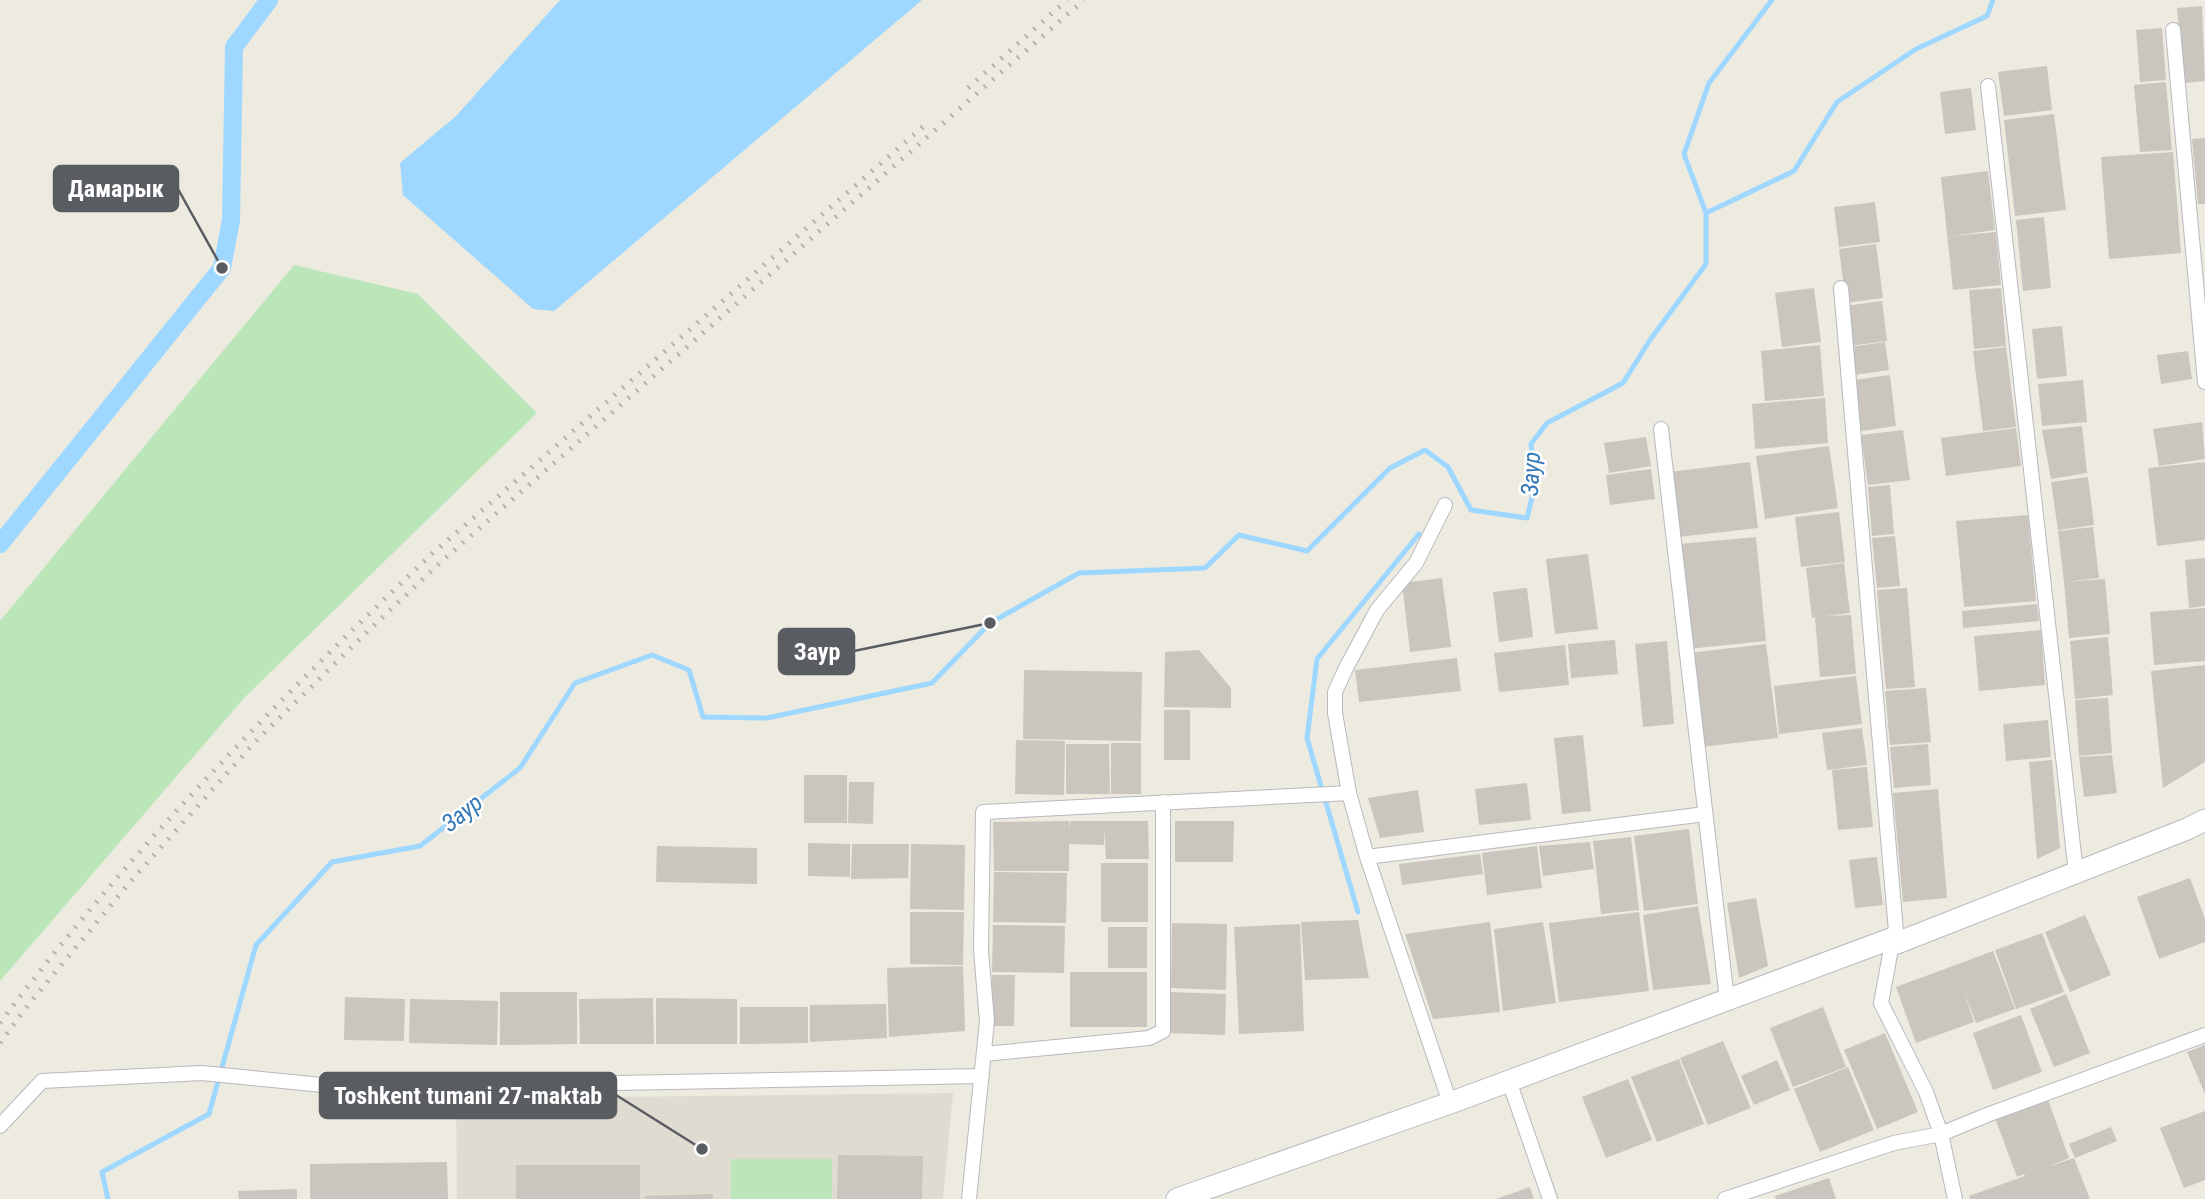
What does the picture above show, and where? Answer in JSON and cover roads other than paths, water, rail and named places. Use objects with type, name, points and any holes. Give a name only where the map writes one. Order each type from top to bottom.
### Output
[{"type":"street","points":[[2173,30],[2205,382]]},
{"type":"street","points":[[1988,86],[2076,873]]},
{"type":"street","points":[[1840,288],[1895,940],[1881,1003],[1926,1092],[1941,1134],[1955,1199]]},
{"type":"street","points":[[1661,429],[1727,1000]]},
{"type":"street","points":[[1445,505],[1416,564],[1377,610],[1346,667],[1335,692],[1335,713],[1349,793],[1367,857],[1450,1103]]},
{"type":"street","points":[[969,1199],[987,1021],[981,950],[984,812],[1349,793]]},
{"type":"street","points":[[984,1054],[1149,1038],[1163,1031],[1163,802]]},
{"type":"street","points":[[1367,857],[1705,814]]},
{"type":"street","points":[[1177,1199],[1450,1103],[1895,940],[2076,873],[2205,820]]},
{"type":"street","points":[[1725,1199],[1894,1143],[1941,1134],[2205,1035]]},
{"type":"street","points":[[0,1126],[41,1081],[202,1073],[353,1088],[982,1076]]},
{"type":"street","points":[[1509,1081],[1550,1199]]},
{"type":"water","points":[[560,0],[922,0],[554,311],[533,309],[403,195],[400,163],[456,116]]},
{"type":"waterway","points":[[0,544],[222,268],[231,220],[234,47],[269,0]]},
{"type":"waterway","name":"Заур","points":[[108,1199],[102,1172],[209,1114],[256,945],[332,862],[420,846],[520,768],[575,683],[652,655],[689,670],[703,717],[767,718],[932,683],[990,623],[1079,573],[1205,568],[1239,535],[1307,551],[1390,468],[1425,450],[1448,467],[1471,510],[1527,518],[1535,485],[1531,444],[1547,423],[1623,383],[1650,340],[1706,264],[1706,213],[1684,154],[1709,83],[1772,0]]},
{"type":"waterway","points":[[1706,213],[1794,171],[1837,102],[1916,49],[1987,16],[1993,0]]},
{"type":"waterway","points":[[1358,912],[1307,738],[1317,659],[1419,534]]},
{"type":"railway","points":[[968,88],[1067,0]]},
{"type":"railway","points":[[0,1043],[28,1005],[131,881],[253,744],[366,633],[442,561],[1084,0]]},
{"type":"railway","points":[[0,1023],[49,960],[152,838],[262,721],[375,608],[433,553],[925,125]]},
{"type":"place","name":"Дамарык","points":[[222,268]]},
{"type":"place","name":"Заур","points":[[990,623]]},
{"type":"place","name":"Toshkent tumani 27-maktab","points":[[702,1149]]}]
